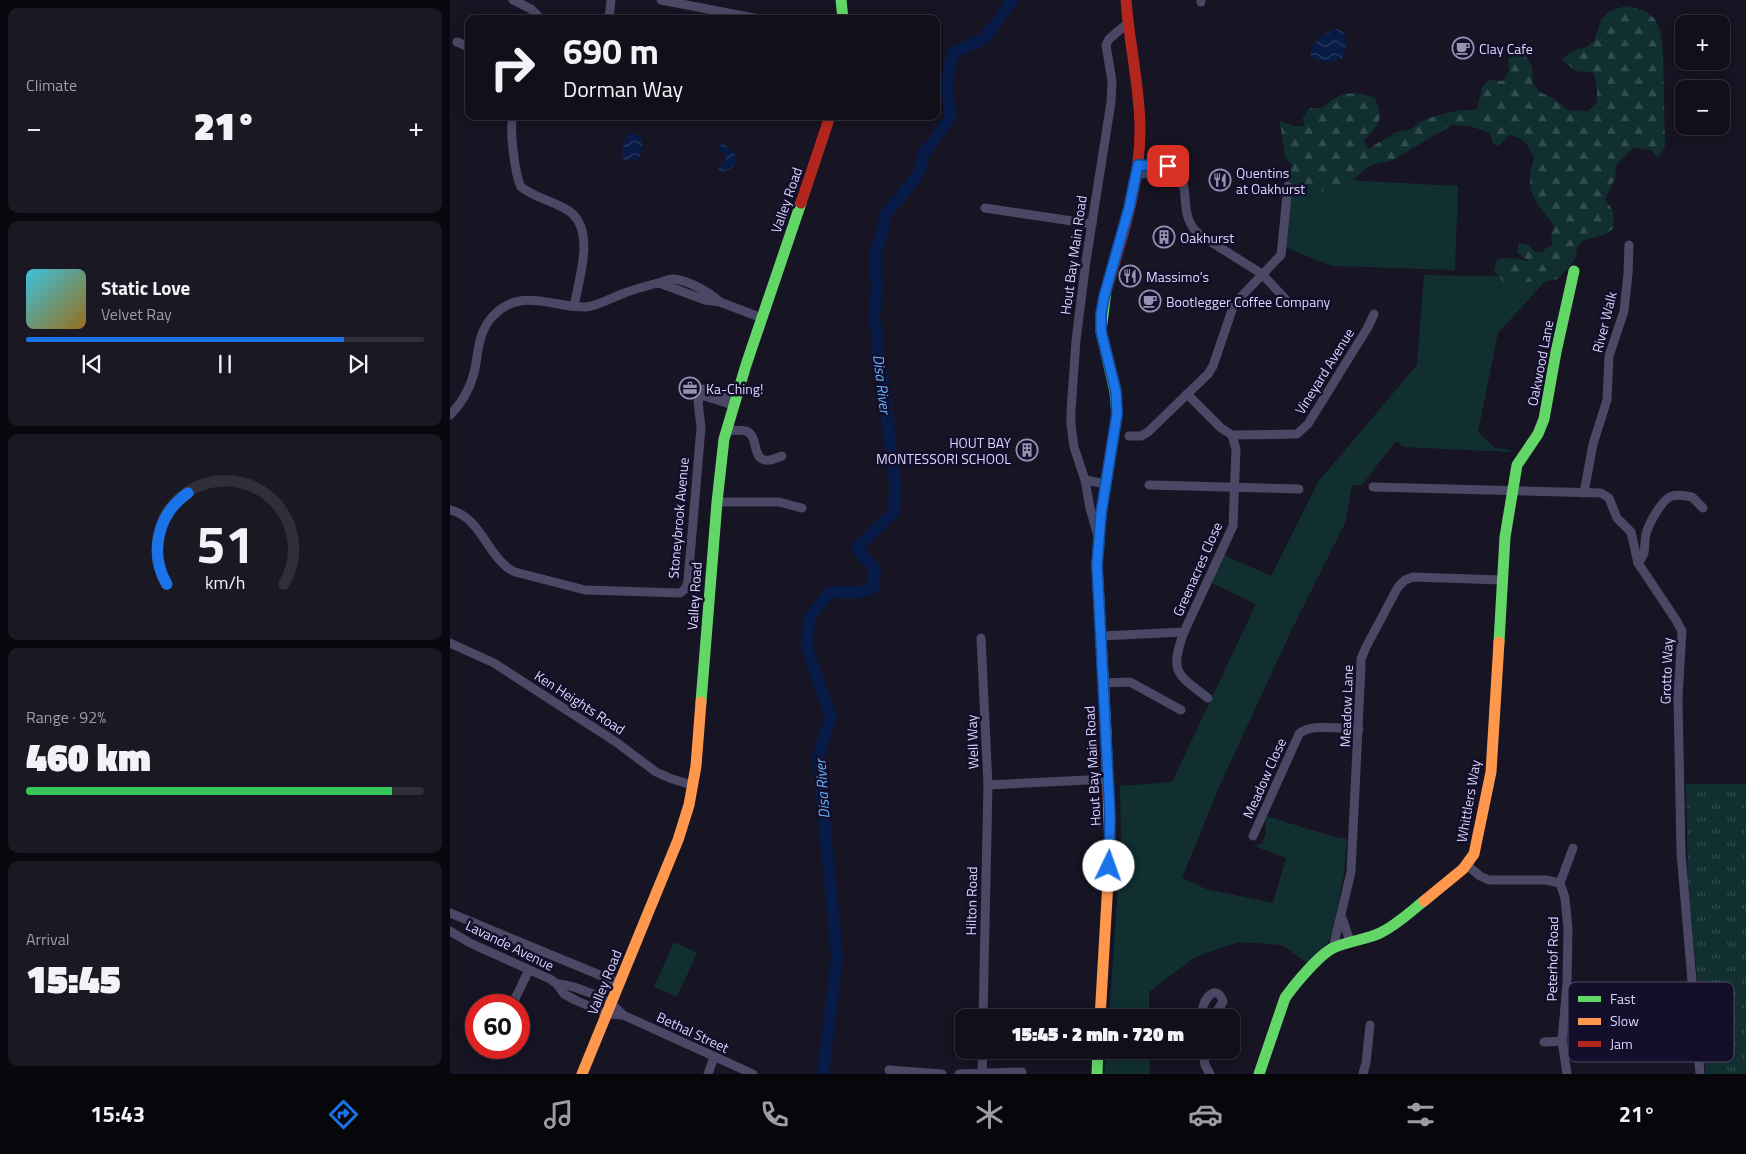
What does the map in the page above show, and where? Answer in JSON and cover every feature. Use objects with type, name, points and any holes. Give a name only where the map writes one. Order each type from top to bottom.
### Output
[{"type":"street","points":[[513,0],[531,9],[537,15]]},
{"type":"street","points":[[609,15],[611,0]]},
{"type":"street","points":[[661,0],[738,15]]},
{"type":"street","points":[[841,0],[843,15]]},
{"type":"street","name":"Hout Bay Main Road","points":[[1101,1009],[1110,847],[1097,565],[1098,537],[1117,414],[1116,392],[1101,331],[1101,314],[1104,297],[1122,236],[1137,169],[1140,138],[1140,117],[1126,0]]},
{"type":"street","name":"Hout Bay Main Road","points":[[1098,537],[1085,480],[1076,456],[1071,425],[1076,340],[1112,94],[1112,74],[1106,44],[1128,22]]},
{"type":"street","points":[[456,42],[465,45]]},
{"type":"street","points":[[512,120],[511,125],[519,185],[527,192],[569,212],[576,218],[583,234],[584,250],[574,306]]},
{"type":"street","name":"Valley Road","points":[[582,1074],[678,840],[689,805],[700,723],[721,456],[726,431],[829,120]]},
{"type":"street","points":[[1137,169],[1176,178],[1183,185],[1188,220],[1196,232],[1262,274],[1289,303]]},
{"type":"street","points":[[1129,436],[1141,436],[1148,432],[1211,370],[1234,304],[1282,254],[1288,186]]},
{"type":"street","points":[[985,208],[1092,224]]},
{"type":"street","name":"River Walk","points":[[1584,493],[1593,444],[1607,400],[1609,356],[1624,311],[1630,245]]},
{"type":"street","name":"Oakwood Lane","points":[[1514,492],[1516,468],[1538,434],[1545,415],[1556,352],[1574,271]]},
{"type":"street","points":[[450,415],[467,392],[474,374],[481,334],[496,312],[515,302],[529,300],[586,307],[636,289],[660,283],[705,300],[722,302],[762,318]]},
{"type":"street","name":"Vineyard Avenue","points":[[1232,435],[1290,435],[1300,433],[1308,424],[1350,357],[1374,314]]},
{"type":"street","points":[[1187,394],[1221,428],[1232,435]]},
{"type":"street","name":"Stoneybrook Avenue","points":[[450,510],[457,512],[473,524],[506,568],[515,572],[585,590],[674,593],[682,591],[685,589],[688,581],[700,434],[698,402],[701,395],[734,402]]},
{"type":"street","points":[[726,431],[749,432],[754,441],[757,455],[762,459],[772,460],[782,456]]},
{"type":"street","name":"Greenacres Close","points":[[1100,636],[1184,632],[1233,526],[1236,449],[1232,435]]},
{"type":"street","points":[[1085,480],[1106,484]]},
{"type":"street","points":[[1149,485],[1299,489]]},
{"type":"street","name":"Grotto Way","points":[[1373,487],[1601,493],[1608,496],[1617,518],[1631,532],[1638,563],[1682,631],[1678,697],[1681,853],[1692,982]]},
{"type":"street","name":"Whittlers Way","points":[[1259,1074],[1283,1002],[1324,954],[1350,941],[1380,933],[1395,924],[1466,866],[1471,859],[1476,846],[1491,772],[1505,537],[1514,492]]},
{"type":"street","points":[[1638,563],[1645,553],[1646,535],[1649,526],[1665,500],[1674,496],[1692,497],[1702,508]]},
{"type":"street","points":[[717,502],[779,502],[802,508]]},
{"type":"street","name":"Meadow Lane","points":[[1350,941],[1342,918],[1352,861],[1362,655],[1402,583],[1408,578],[1502,580]]},
{"type":"street","points":[[1184,632],[1177,654],[1178,670],[1183,679],[1208,698]]},
{"type":"street","name":"Well Way","points":[[981,638],[988,784],[1108,779]]},
{"type":"street","name":"Ken Heights Road","points":[[450,643],[494,663],[610,737],[656,772],[693,786]]},
{"type":"street","points":[[1103,683],[1130,682],[1181,710]]},
{"type":"street","name":"Meadow Close","points":[[1253,836],[1299,734],[1305,729],[1312,728],[1359,729]]},
{"type":"street","name":"Hilton Road","points":[[983,1009],[988,784]]},
{"type":"street","points":[[1466,866],[1489,880],[1541,880],[1560,883],[1572,848]]},
{"type":"street","name":"Peterhof Road","points":[[1560,883],[1565,898],[1568,929],[1567,990],[1562,1040],[1567,1074]]},
{"type":"street","points":[[450,913],[620,983]]},
{"type":"street","points":[[1333,948],[1342,918]]},
{"type":"street","name":"Lavande Avenue","points":[[450,931],[470,943],[558,984],[568,985],[588,993],[609,1009]]},
{"type":"street","points":[[518,994],[530,970]]},
{"type":"street","name":"Lavande Avenue","points":[[558,984],[564,994],[587,1005],[609,1009]]},
{"type":"street","points":[[587,1005],[588,993]]},
{"type":"street","points":[[1202,1009],[1205,999],[1216,993],[1223,1002],[1218,1009]]},
{"type":"street","name":"Bethal Street","points":[[609,1009],[753,1074]]},
{"type":"street","points":[[1363,1074],[1370,1025]]},
{"type":"street","points":[[1544,1042],[1562,1040]]},
{"type":"street","points":[[708,1074],[714,1057]]},
{"type":"street","points":[[982,1073],[983,1059]]},
{"type":"street","points":[[1097,1074],[1098,1059]]},
{"type":"street","points":[[1204,1059],[1210,1074]]},
{"type":"street","points":[[889,1070],[942,1074]]},
{"type":"street","points":[[959,1074],[1022,1072]]},
{"type":"green space","points":[[1626,6],[1643,10],[1654,18],[1660,29],[1663,51],[1665,146],[1658,158],[1651,150],[1633,148],[1616,165],[1615,178],[1605,199],[1613,211],[1614,228],[1604,235],[1584,240],[1577,248],[1575,259],[1558,279],[1540,282],[1504,282],[1494,271],[1497,259],[1513,258],[1529,261],[1517,253],[1519,243],[1529,245],[1535,252],[1542,253],[1553,245],[1551,238],[1554,225],[1536,202],[1531,187],[1531,169],[1534,158],[1525,142],[1514,136],[1509,135],[1499,146],[1493,143],[1490,133],[1470,126],[1452,125],[1393,160],[1371,165],[1359,174],[1345,190],[1291,191],[1285,176],[1293,166],[1285,157],[1280,121],[1294,126],[1304,126],[1303,117],[1310,108],[1322,108],[1341,95],[1353,93],[1375,98],[1380,116],[1374,130],[1364,140],[1368,149],[1397,132],[1410,130],[1420,122],[1432,117],[1460,110],[1477,110],[1482,88],[1488,80],[1503,81],[1509,71],[1508,59],[1514,53],[1524,53],[1532,67],[1533,84],[1540,92],[1554,99],[1568,110],[1588,111],[1597,102],[1594,73],[1575,71],[1562,59],[1573,51],[1586,47],[1594,41],[1601,20],[1609,11]]},
{"type":"green space","points":[[1288,177],[1458,186],[1455,270],[1332,266],[1282,246]]},
{"type":"green space","points":[[1424,275],[1549,277],[1498,333],[1478,432],[1495,448],[1512,450],[1509,452],[1403,447],[1396,441],[1362,485],[1352,485],[1345,523],[1293,627],[1219,787],[1182,878],[1206,889],[1273,903],[1286,858],[1254,846],[1261,844],[1266,832],[1266,816],[1347,839],[1344,874],[1332,934],[1328,943],[1307,963],[1282,945],[1239,942],[1195,957],[1149,992],[1149,1009],[1110,1009],[1121,842],[1120,786],[1172,782],[1256,604],[1209,582],[1222,554],[1271,576],[1318,482],[1417,365]]},
{"type":"green space","points":[[1686,784],[1746,784],[1746,1074],[1706,1074],[1705,1062],[1734,1062],[1734,982],[1697,982],[1688,881]]},
{"type":"green space","points":[[674,942],[697,953],[677,997],[654,987]]},
{"type":"green space","points":[[1105,1059],[1149,1059],[1150,1074],[1104,1074]]},
{"type":"water","points":[[1339,29],[1345,35],[1346,47],[1343,58],[1327,62],[1311,57],[1314,43],[1322,36]]},
{"type":"water","points":[[633,133],[642,138],[642,150],[639,158],[628,161],[623,159],[622,148],[627,137]]},
{"type":"water","points":[[724,144],[736,155],[737,161],[728,170],[717,171],[725,161],[726,156],[717,146]]},
{"type":"waterway","name":"Disa River","points":[[823,1074],[837,957],[818,756],[831,717],[807,649],[809,618],[830,592],[856,593],[873,588],[875,569],[859,552],[858,547],[894,512],[895,484],[882,373],[877,358],[878,332],[874,321],[877,285],[875,253],[883,231],[885,215],[915,179],[921,168],[923,155],[950,118],[947,85],[952,53],[984,39],[1013,0]]},
{"type":"traffic: fast","points":[[841,0],[843,15]]},
{"type":"traffic: fast","points":[[701,702],[724,439],[746,365],[801,203]]},
{"type":"traffic: fast","points":[[1499,642],[1505,537],[1517,465],[1538,434],[1544,419],[1556,352],[1574,271]]},
{"type":"traffic: fast","points":[[1106,291],[1101,331],[1115,392],[1117,414],[1101,514],[1097,565],[1106,732]]},
{"type":"traffic: fast","points":[[1259,1074],[1285,998],[1314,963],[1333,948],[1386,930],[1424,901]]},
{"type":"traffic: fast","points":[[1097,1074],[1098,1059]]},
{"type":"traffic: slow","points":[[1424,901],[1463,869],[1474,854],[1491,772],[1499,642]]},
{"type":"traffic: slow","points":[[582,1074],[678,840],[689,805],[696,766],[701,702]]},
{"type":"traffic: slow","points":[[1101,1009],[1110,847],[1106,732]]},
{"type":"traffic: jam","points":[[1106,291],[1129,211],[1139,151],[1140,114],[1126,0]]},
{"type":"traffic: jam","points":[[801,203],[829,120]]},
{"type":"place","name":"Clay Cafe","points":[[1463,48]]},
{"type":"place","name":"Quentins at Oakhurst","points":[[1220,180]]},
{"type":"place","name":"Oakhurst","points":[[1164,237]]},
{"type":"place","name":"Massimo's","points":[[1130,276]]},
{"type":"place","name":"Bootlegger Coffee Company","points":[[1150,301]]},
{"type":"place","name":"Ka-Ching!","points":[[690,388]]},
{"type":"place","name":"HOUT BAY MONTESSORI SCHOOL","points":[[1027,450]]},
{"type":"route","points":[[1109,866],[1110,816],[1097,565],[1101,514],[1117,414],[1116,392],[1101,331],[1101,314],[1129,208],[1138,165],[1168,166]]}]
